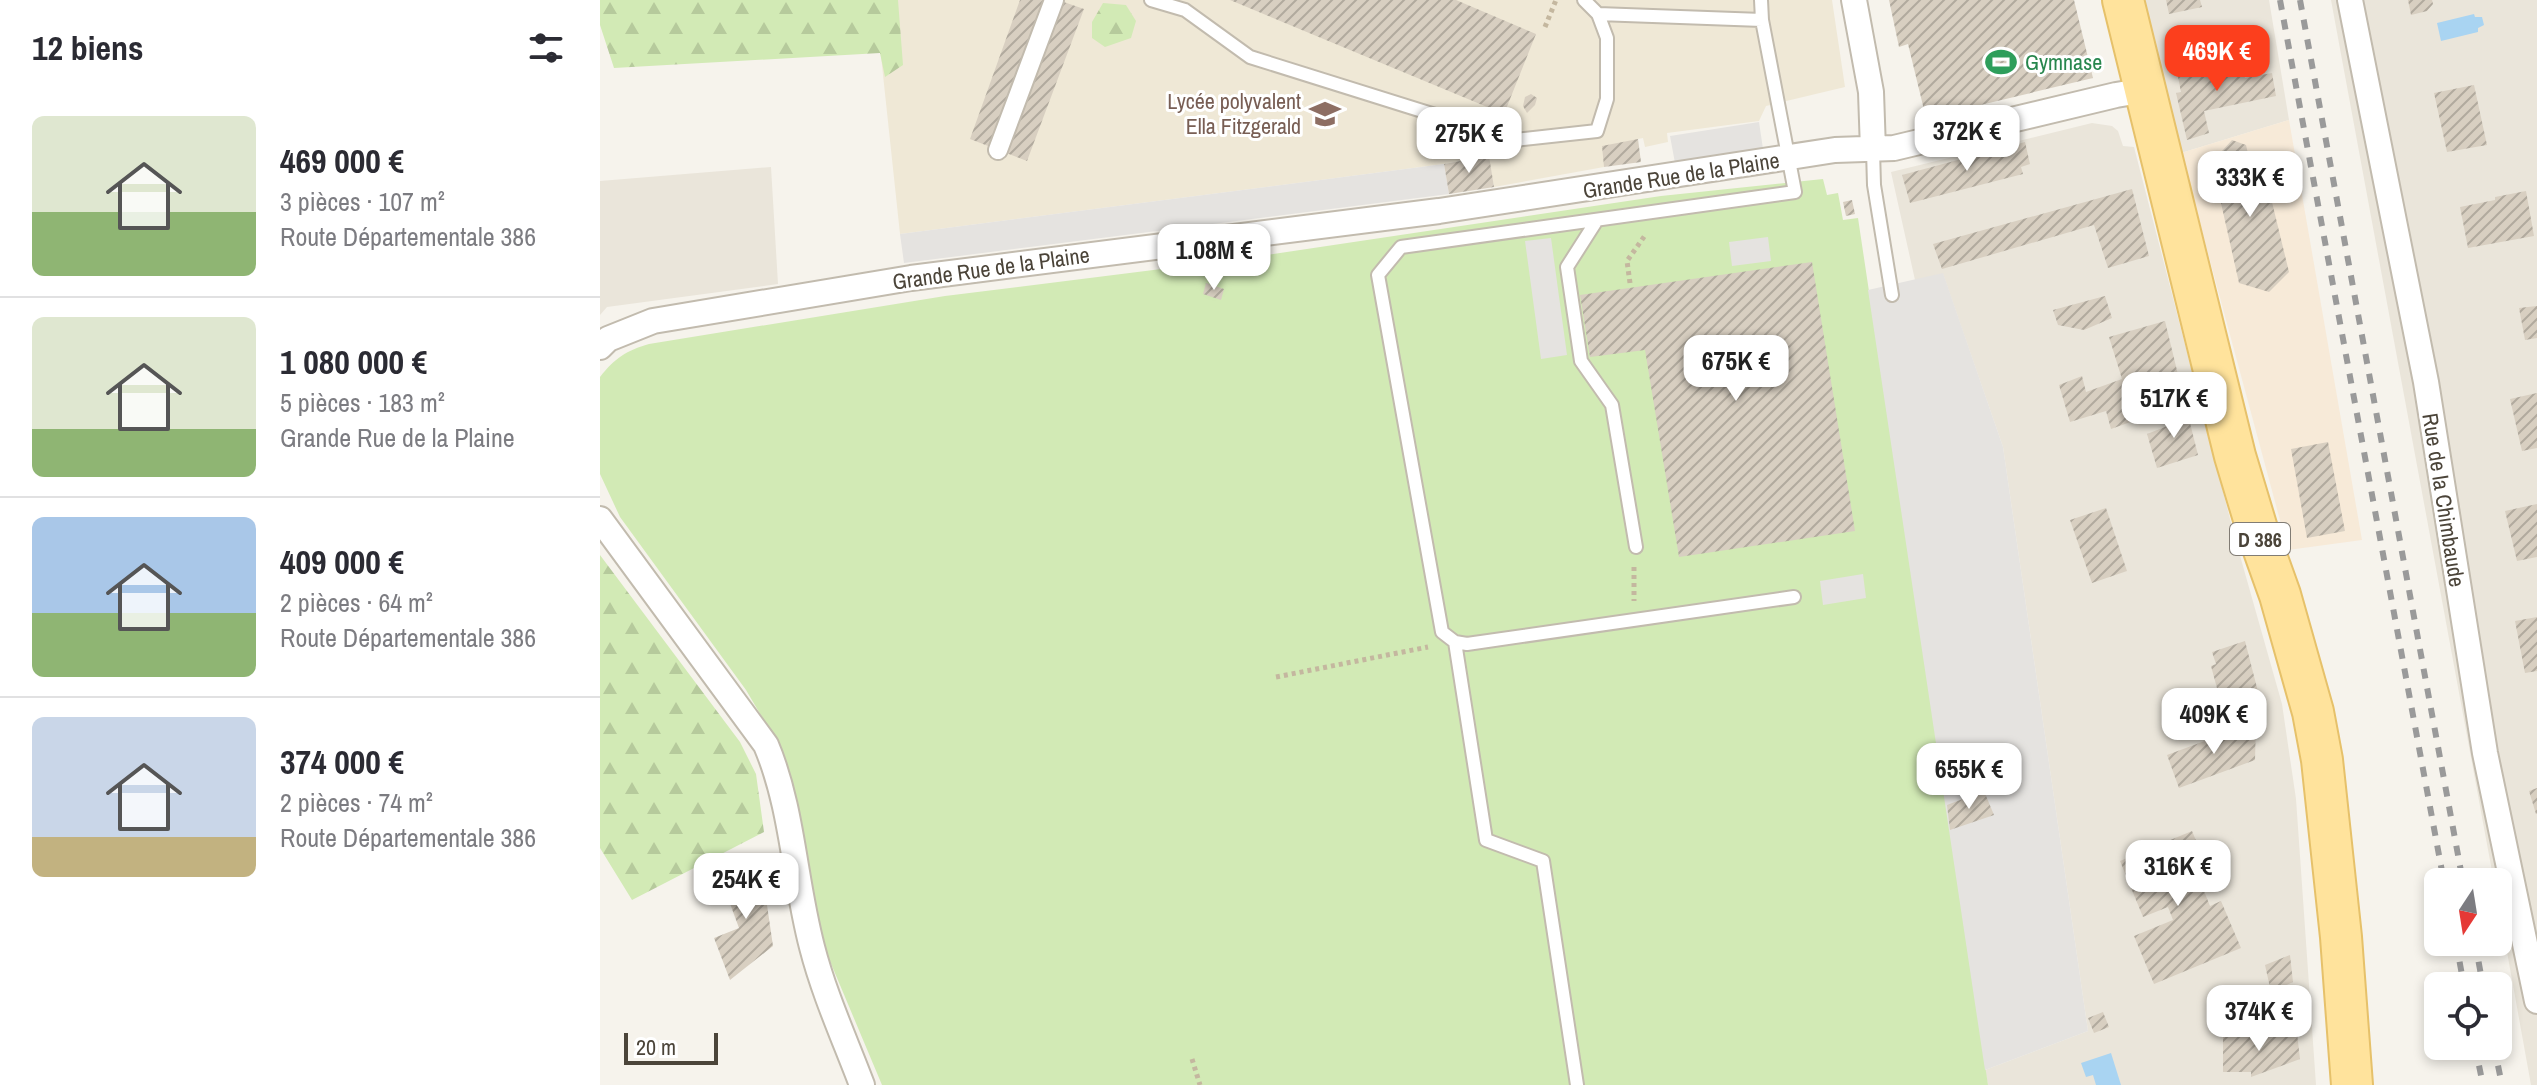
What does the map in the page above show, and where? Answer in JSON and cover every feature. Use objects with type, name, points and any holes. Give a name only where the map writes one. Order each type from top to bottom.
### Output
[{"type":"main road","name":"D 386","points":[[2123,0],[2247,500],[2280,595],[2313,712],[2322,760],[2341,937],[2352,1085]]},
{"type":"street","points":[[998,150],[1054,0]]},
{"type":"street","points":[[1854,0],[1871,92],[1873,150]]},
{"type":"street","name":"Rue de la Chimbaude","points":[[2350,0],[2426,382],[2485,753],[2537,1001]]},
{"type":"street","name":"Grande Rue de la Plaine","points":[[600,347],[608,339],[653,321],[911,278],[1439,211],[1835,150],[1894,148],[2146,90]]},
{"type":"street","points":[[600,519],[766,745],[778,774],[785,804],[812,948],[862,1085]]},
{"type":"lane","points":[[1151,0],[1185,10],[1250,57],[1515,140],[1597,131],[1607,99],[1607,38],[1598,14],[1584,0]]},
{"type":"lane","points":[[1761,0],[1762,20],[1795,192],[1401,247],[1378,275],[1442,632],[1455,642],[1467,644],[1794,597]]},
{"type":"lane","points":[[1598,14],[1762,20]]},
{"type":"lane","points":[[1873,150],[1874,185],[1892,295]]},
{"type":"lane","points":[[1597,220],[1567,267],[1581,361],[1612,405],[1636,547]]},
{"type":"lane","points":[[1455,642],[1486,840],[1543,861],[1577,1085]]},
{"type":"path","points":[[1545,27],[1556,0]]},
{"type":"path","points":[[1628,621],[1635,597],[1633,575],[1636,547]]},
{"type":"path","points":[[1276,677],[1455,642]]},
{"type":"path","points":[[1192,1059],[1200,1085]]},
{"type":"shaded area","name":"Lycée polyvalent Ella Fitzgerald","points":[[875,0],[1832,0],[1845,87],[1766,106],[1759,121],[1667,133],[1668,142],[1645,147],[1643,138],[1638,139],[1604,167],[1494,187],[1488,156],[900,234]]},
{"type":"shaded area","points":[[2143,0],[2269,0],[2289,120],[2181,153]]},
{"type":"shaded area","points":[[2331,0],[2537,0],[2537,1085],[2531,1085],[2508,956],[2512,956],[2512,868],[2491,868]]},
{"type":"shaded area","points":[[2289,120],[2362,540],[2288,550],[2181,153]]},
{"type":"shaded area","points":[[1759,122],[1763,149],[1675,163],[1670,136]]},
{"type":"shaded area","points":[[2092,123],[2112,126],[2118,131],[2123,146],[2134,147],[2235,538],[2282,704],[2296,799],[2316,1085],[1988,1085],[1985,1070],[2088,1031],[2003,447],[1943,274],[1915,280],[1891,172]]},
{"type":"shaded area","points":[[1444,164],[1449,194],[904,263],[900,234]]},
{"type":"shaded area","points":[[771,167],[778,284],[607,307],[600,315],[600,181]]},
{"type":"shaded area","points":[[1768,237],[1771,261],[1732,266],[1729,242]]},
{"type":"shaded area","points":[[1551,238],[1567,355],[1541,359],[1525,241]]},
{"type":"shaded area","points":[[1943,273],[2003,447],[2088,1031],[1985,1070],[1868,290]]},
{"type":"shaded area","points":[[1863,574],[1866,598],[1823,605],[1820,581]]},
{"type":"green space","points":[[600,0],[898,0],[903,65],[885,77],[880,53],[614,68],[600,25]]},
{"type":"green space","points":[[1103,3],[1126,5],[1136,21],[1131,38],[1105,47],[1092,38],[1092,22]]},
{"type":"green space","points":[[1823,179],[1827,195],[1838,193],[1843,220],[1858,218],[1988,1085],[882,1085],[824,947],[792,782],[776,741],[746,690],[620,517],[600,474],[600,377],[610,365],[628,352],[649,344],[945,296],[1233,260],[1661,196]]},
{"type":"green space","points":[[600,555],[740,742],[756,774],[764,832],[632,900],[600,848]]},
{"type":"water","points":[[2474,14],[2475,17],[2482,17],[2484,25],[2478,28],[2478,32],[2441,41],[2437,23]]},
{"type":"water","points":[[2111,1053],[2121,1085],[2096,1085],[2093,1075],[2086,1077],[2081,1063]]},
{"type":"building","points":[[1020,0],[1058,0],[1084,9],[1027,161],[970,139]]},
{"type":"building","points":[[1230,0],[1456,0],[1536,34],[1504,114]]},
{"type":"building","name":"Gymnase","points":[[1889,0],[2074,0],[2093,78],[1926,118],[1908,44],[1899,47]]},
{"type":"building","points":[[2166,0],[2200,0],[2202,7],[2169,14]]},
{"type":"building","points":[[2408,0],[2432,0],[2433,4],[2427,11],[2411,15]]},
{"type":"building","points":[[2241,62],[2245,78],[2272,73],[2276,96],[2204,111],[2209,133],[2187,140],[2176,93],[2181,92],[2177,72]]},
{"type":"building","points":[[2474,85],[2487,145],[2447,152],[2434,93]]},
{"type":"building","points":[[1531,94],[1537,98],[1527,113],[1523,106],[1525,97]]},
{"type":"building","points":[[1638,139],[1641,162],[1604,167],[1602,146]]},
{"type":"building","points":[[2232,140],[2246,145],[2249,158],[2262,161],[2289,272],[2269,292],[2239,283],[2214,172],[2224,162],[2222,151]]},
{"type":"building","points":[[2025,142],[2030,164],[2021,167],[2023,174],[1910,203],[1902,175]]},
{"type":"building","points":[[1489,156],[1494,187],[1449,194],[1444,164]]},
{"type":"building","points":[[2132,189],[2149,256],[2108,268],[2094,225],[1942,269],[1933,244]]},
{"type":"building","points":[[2526,191],[2534,236],[2468,248],[2460,207]]},
{"type":"building","points":[[1852,200],[1855,214],[1846,216],[1843,202]]},
{"type":"building","points":[[1812,262],[1855,531],[1679,557],[1645,350],[1590,357],[1580,295]]},
{"type":"building","points":[[1206,283],[1224,289],[1221,300],[1203,294]]},
{"type":"building","points":[[2105,296],[2112,318],[2084,330],[2058,325],[2053,310]]},
{"type":"building","points":[[2537,306],[2537,338],[2525,340],[2519,308]]},
{"type":"building","points":[[2165,321],[2181,387],[2130,403],[2136,420],[2111,429],[2106,411],[2070,422],[2059,385],[2082,376],[2086,392],[2122,379],[2109,337]]},
{"type":"building","points":[[2537,393],[2537,448],[2522,451],[2510,399]]},
{"type":"building","points":[[2186,407],[2198,455],[2157,468],[2147,434],[2170,425],[2168,413]]},
{"type":"building","points":[[2328,442],[2345,531],[2307,538],[2291,449]]},
{"type":"building","points":[[2537,504],[2537,557],[2517,561],[2505,511]]},
{"type":"building","points":[[2106,508],[2127,571],[2092,583],[2070,520]]},
{"type":"building","points":[[2537,617],[2537,671],[2525,673],[2515,621]]},
{"type":"building","points":[[2245,641],[2264,715],[2228,729],[2211,666],[2216,664],[2212,652]]},
{"type":"building","points":[[2256,722],[2255,760],[2179,788],[2167,755]]},
{"type":"building","points":[[2537,788],[2537,814],[2536,814],[2529,791]]},
{"type":"building","points":[[1984,791],[1994,815],[1950,830],[1947,805]]},
{"type":"building","points":[[2192,831],[2215,886],[2204,891],[2210,906],[2221,901],[2241,948],[2154,984],[2134,936],[2173,920],[2168,907],[2143,917],[2120,861]]},
{"type":"building","points":[[761,864],[773,946],[730,980],[714,938],[739,928],[721,879]]},
{"type":"building","points":[[2290,955],[2293,982],[2271,992],[2265,965]]},
{"type":"building","points":[[2103,1012],[2109,1027],[2094,1033],[2088,1018]]},
{"type":"building","points":[[2297,1033],[2300,1059],[2251,1077],[2251,1072],[2223,1072],[2223,1037]]},
{"type":"railway","points":[[2280,0],[2441,868]]},
{"type":"railway","points":[[2300,0],[2460,868]]},
{"type":"railway","points":[[2459,956],[2461,972]]},
{"type":"railway","points":[[2478,956],[2480,972]]},
{"type":"railway","points":[[2478,1060],[2483,1085]]},
{"type":"railway","points":[[2497,1060],[2502,1085]]},
{"type":"place","name":"Gymnase","points":[[2001,62]]},
{"type":"place","name":"Lycée polyvalent Ella Fitzgerald","points":[[1325,114]]}]
